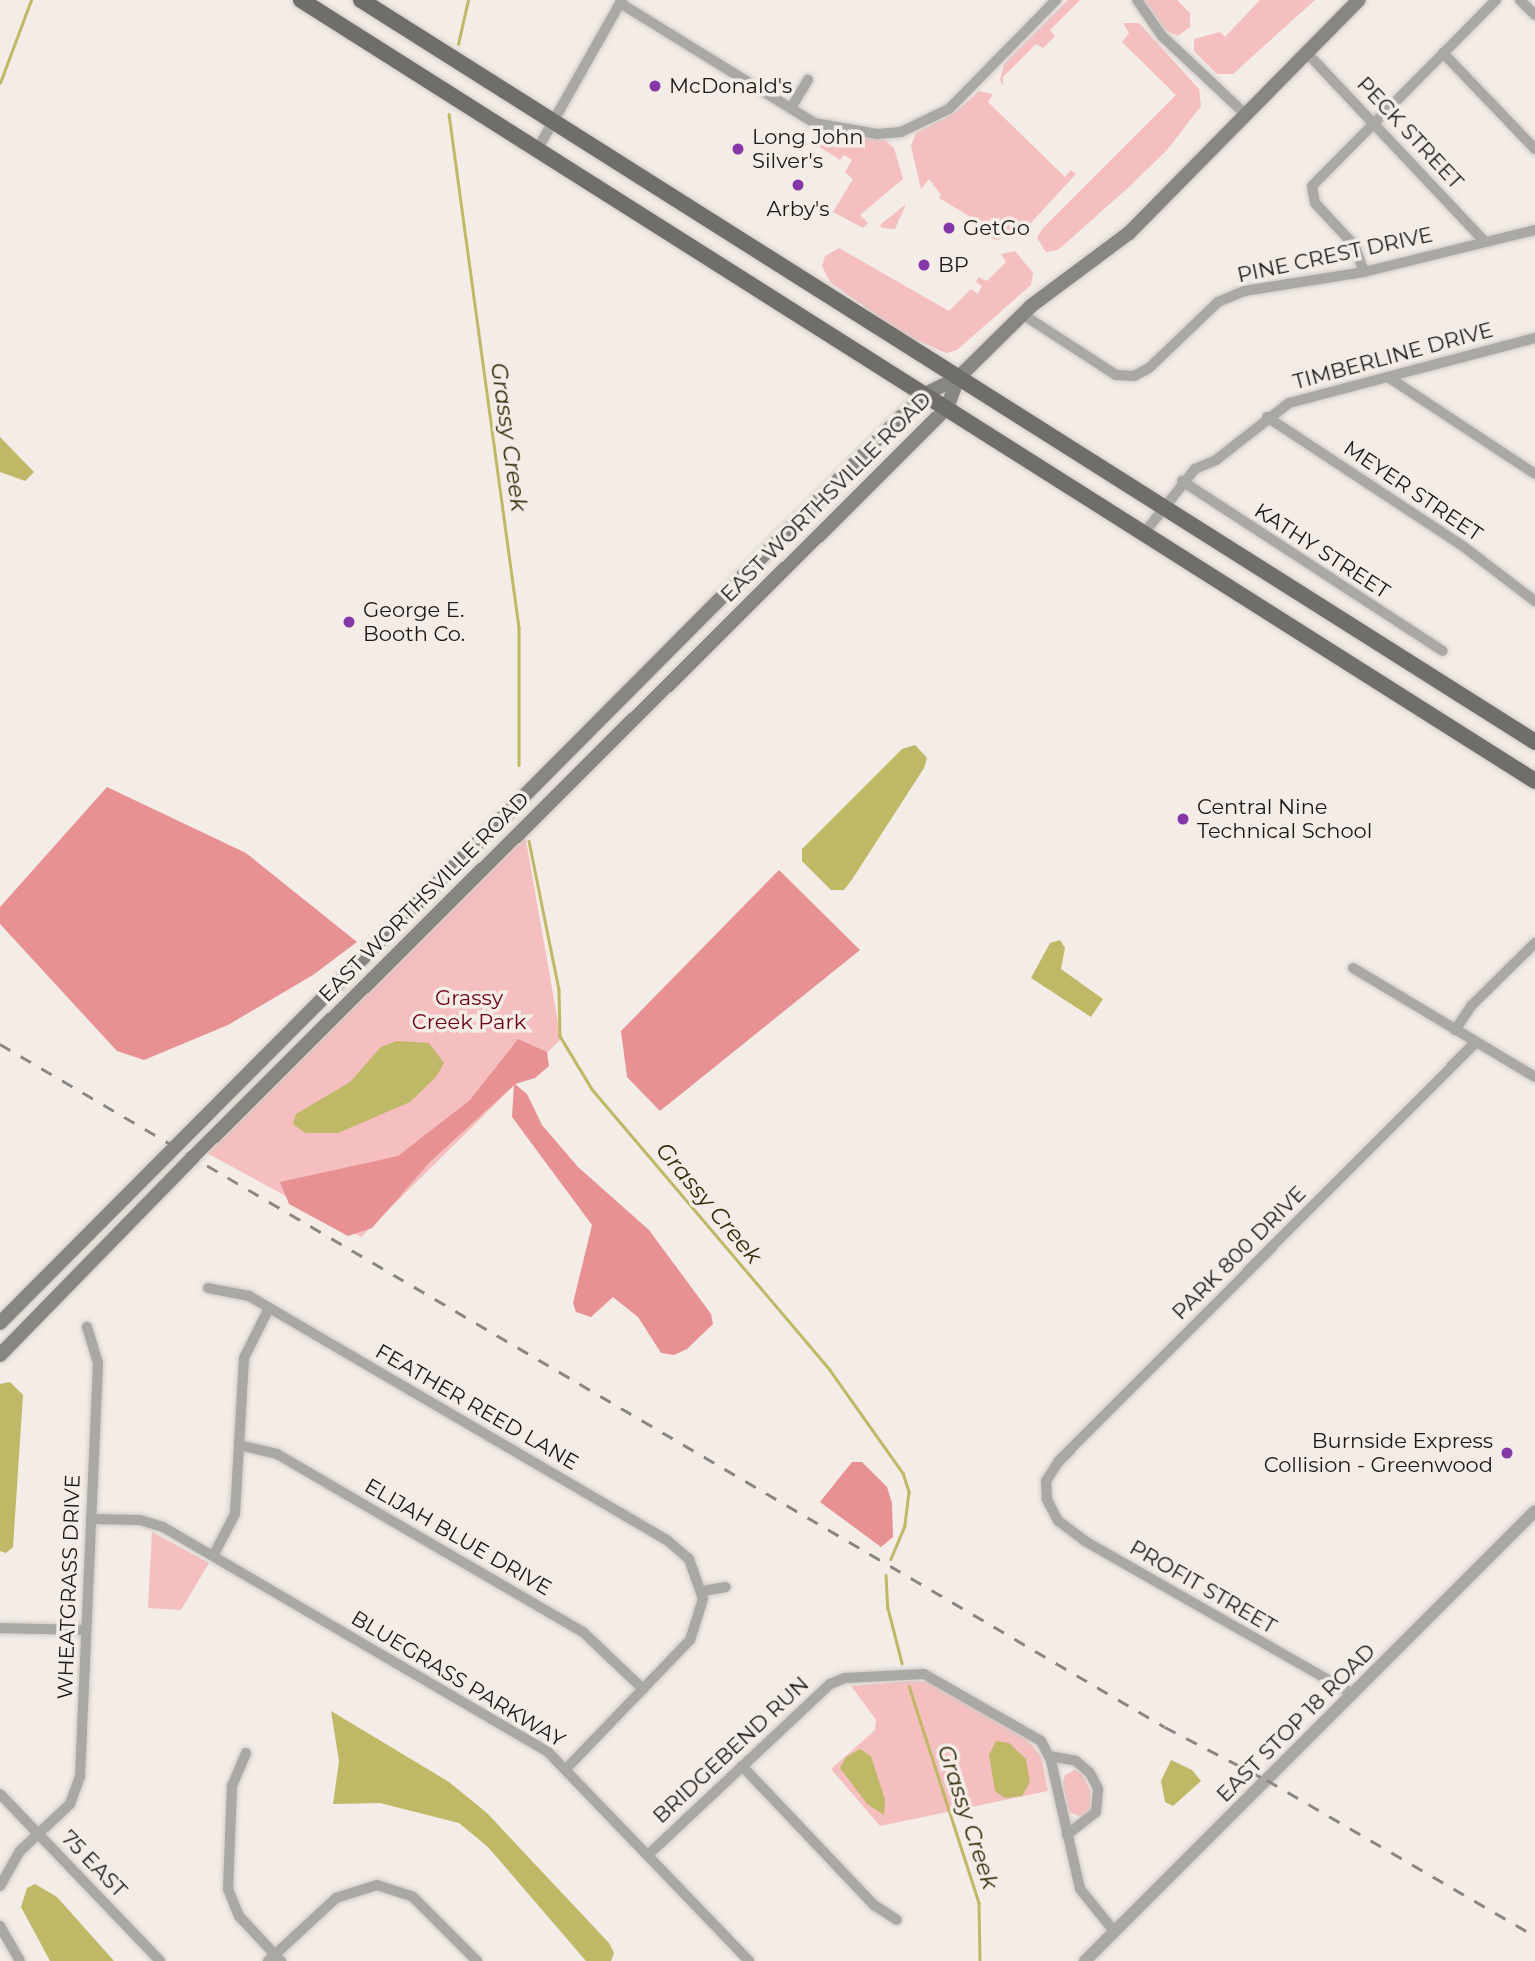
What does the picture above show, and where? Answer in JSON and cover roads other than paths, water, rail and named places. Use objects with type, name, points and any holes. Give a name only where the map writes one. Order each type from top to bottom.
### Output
[{"type":"main road","points":[[301,0],[1535,781]]},
{"type":"main road","points":[[361,0],[557,120],[958,378],[1535,743]]},
{"type":"main road","points":[[958,378],[1022,314],[1129,233],[1359,0]]},
{"type":"main road","name":"EAST WORTHSVILLE ROAD","points":[[0,1323],[925,394],[958,378]]},
{"type":"main road","name":"EAST WORTHSVILLE ROAD","points":[[0,1355],[247,1103],[947,408],[958,378]]},
{"type":"street","points":[[537,150],[557,120],[621,2],[814,123],[857,134],[901,132],[929,122],[965,96],[1056,0]]},
{"type":"street","points":[[1137,0],[1162,36],[1246,115]]},
{"type":"street","points":[[1364,272],[1354,245],[1315,203],[1312,186],[1373,120],[1496,0]]},
{"type":"street","points":[[1520,0],[1535,15]]},
{"type":"street","name":"PECK STREET","points":[[1307,53],[1485,241]]},
{"type":"street","points":[[1443,53],[1535,149]]},
{"type":"street","points":[[791,108],[808,80]]},
{"type":"street","name":"PINE CREST DRIVE","points":[[1022,314],[1116,375],[1134,376],[1149,368],[1218,302],[1270,285],[1364,272],[1535,230]]},
{"type":"street","name":"TIMBERLINE DRIVE","points":[[1145,532],[1182,481],[1216,460],[1267,417],[1312,395],[1535,338]]},
{"type":"street","points":[[1388,377],[1535,474]]},
{"type":"street","name":"MEYER STREET","points":[[1267,417],[1464,547],[1535,601]]},
{"type":"street","name":"KATHY STREET","points":[[1182,481],[1443,651]]},
{"type":"street","points":[[1455,1030],[1471,1006],[1535,943]]},
{"type":"street","points":[[1353,968],[1535,1076]]},
{"type":"street","name":"PARK 800 DRIVE","points":[[1048,1499],[1046,1481],[1059,1461],[1476,1042]]},
{"type":"street","name":"FEATHER REED LANE","points":[[208,1288],[239,1293],[269,1307],[667,1540],[690,1559],[703,1591]]},
{"type":"street","points":[[213,1556],[235,1514],[244,1358],[269,1307]]},
{"type":"street","name":"WHEATGRASS DRIVE","points":[[0,1886],[11,1863],[63,1812],[78,1786],[98,1363],[87,1327]]},
{"type":"street","name":"ELIJAH BLUE DRIVE","points":[[239,1445],[277,1454],[583,1632],[643,1689]]},
{"type":"street","name":"PROFIT STREET","points":[[1048,1499],[1058,1521],[1085,1541],[1353,1694]]},
{"type":"street","name":"EAST STOP 18 ROAD","points":[[1084,1961],[1535,1511]]},
{"type":"street","name":"BLUEGRASS PARKWAY","points":[[91,1519],[152,1523],[542,1748],[567,1768],[749,1961]]},
{"type":"street","points":[[567,1768],[690,1640],[703,1608],[703,1591],[726,1587]]},
{"type":"street","points":[[0,1628],[86,1630]]},
{"type":"street","name":"BRIDGEBEND RUN","points":[[649,1854],[830,1684],[922,1674],[1029,1732],[1049,1756]]},
{"type":"street","points":[[246,1753],[232,1786],[228,1889],[239,1916],[275,1959],[336,1898],[377,1885],[414,1897],[477,1961]]},
{"type":"street","points":[[1068,1835],[1084,1826],[1096,1812],[1098,1789],[1090,1773],[1076,1761],[1049,1756],[1068,1835],[1083,1896],[1114,1931]]},
{"type":"street","points":[[742,1766],[874,1905],[897,1920]]},
{"type":"street","name":"75 EAST","points":[[0,1794],[160,1961]]},
{"type":"street","points":[[0,1926],[20,1961]]},
{"type":"waterway","points":[[0,83],[31,0]]},
{"type":"waterway","name":"Grassy Creek","points":[[458,44],[468,0]]},
{"type":"waterway","name":"Grassy Creek","points":[[449,114],[519,628],[519,765]]},
{"type":"waterway","name":"Grassy Creek","points":[[529,841],[559,990],[560,1036],[592,1089],[830,1370],[903,1473],[909,1492],[905,1526],[891,1559]]},
{"type":"waterway","name":"Grassy Creek","points":[[886,1575],[888,1608],[902,1663]]},
{"type":"waterway","name":"Grassy Creek","points":[[909,1686],[979,1903],[980,1961]]},
{"type":"railway","points":[[0,1044],[1165,1727],[1267,1780],[1535,1936]]},
{"type":"place","name":"McDonald's","points":[[655,86]]},
{"type":"place","name":"Long John Silver's","points":[[738,149]]},
{"type":"place","name":"Arby's","points":[[798,185]]},
{"type":"place","name":"GetGo","points":[[949,228]]},
{"type":"place","name":"BP","points":[[924,265]]},
{"type":"place","name":"George E. Booth Co.","points":[[349,622]]},
{"type":"place","name":"Central Nine Technical School","points":[[1183,819]]},
{"type":"place","name":"Burnside Express Collision - Greenwood","points":[[1507,1453]]},
{"type":"park label","name":"Grassy Creek Park","points":[[469,1010]]}]
